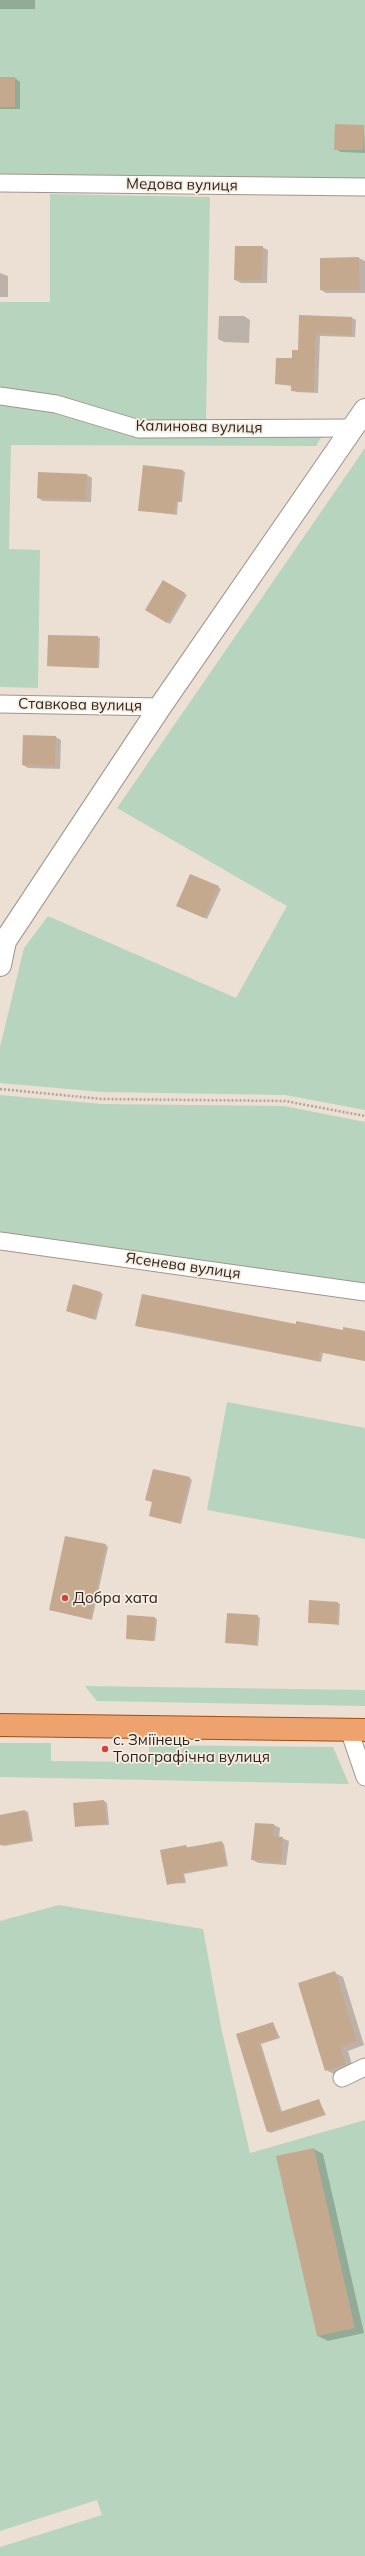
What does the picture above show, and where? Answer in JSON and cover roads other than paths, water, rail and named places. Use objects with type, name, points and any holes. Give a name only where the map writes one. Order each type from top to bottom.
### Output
[{"type":"main road","points":[[0,1725],[357,1730]]},
{"type":"street","name":"Медова вулиця","points":[[0,183],[365,186]]},
{"type":"street","name":"Калинова вулиця","points":[[0,396],[56,404],[139,429],[353,428]]},
{"type":"street","points":[[0,965],[3,941],[160,707],[365,410]]},
{"type":"street","name":"Ставкова вулиця","points":[[0,704],[160,707]]},
{"type":"street","name":"Ясенева вулиця","points":[[0,1241],[365,1292]]},
{"type":"street","points":[[357,1730],[365,1777]]},
{"type":"street","points":[[342,2078],[365,2067]]},
{"type":"place","name":"Добра хата","points":[[65,1598]]},
{"type":"place","name":"с. Зміїнець - Топографічна вулиця","points":[[105,1749]]}]
